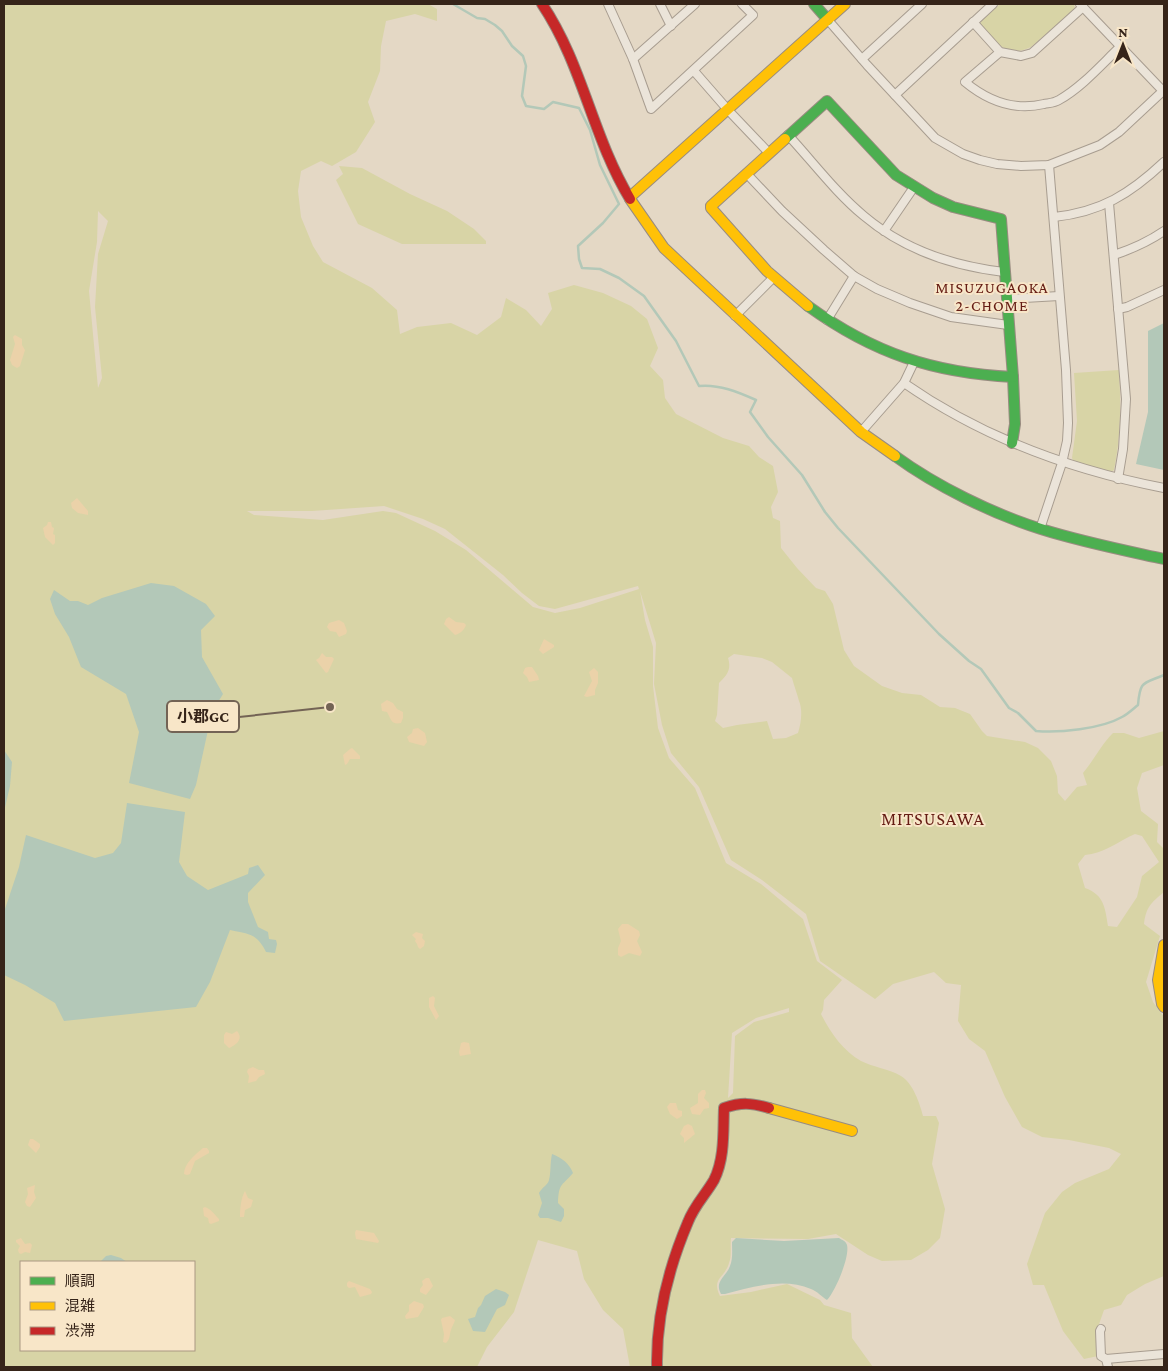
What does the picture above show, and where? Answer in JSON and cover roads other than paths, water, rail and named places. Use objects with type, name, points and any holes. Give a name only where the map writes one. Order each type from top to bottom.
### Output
[{"type":"street","points":[[542,4],[556,24],[567,47],[608,157],[643,221],[664,248],[861,432],[914,470],[975,503],[1040,529],[1103,546],[1164,559]]},
{"type":"street","points":[[608,4],[633,59],[651,109],[753,15],[742,4]]},
{"type":"street","points":[[660,4],[671,26]]},
{"type":"street","points":[[633,59],[695,4]]},
{"type":"street","points":[[814,4],[935,138],[963,154],[980,160],[1021,166],[1050,165],[1100,146],[1119,132],[1164,91],[1081,6],[1032,53],[1021,56],[1000,52],[973,22]]},
{"type":"street","points":[[630,198],[845,4]]},
{"type":"street","points":[[862,59],[922,4]]},
{"type":"street","points":[[895,95],[993,4]]},
{"type":"street","points":[[1000,52],[966,82],[975,90],[998,102],[1017,107],[1036,106],[1057,101],[1073,90],[1120,47]]},
{"type":"street","points":[[694,71],[769,153]]},
{"type":"street","points":[[1012,443],[1015,424],[1013,377],[1001,219],[953,207],[932,198],[896,175],[827,101],[711,206],[773,278],[789,292],[847,333],[878,348],[941,370],[975,376],[1013,377]]},
{"type":"street","points":[[788,135],[836,189],[863,216],[884,231],[923,252],[977,269],[1004,272]]},
{"type":"street","points":[[1054,217],[1084,211],[1109,203],[1142,182],[1164,162]]},
{"type":"street","points":[[1040,529],[1062,463],[1067,441],[1068,423],[1066,370],[1050,165]]},
{"type":"street","points":[[747,174],[803,231],[854,276],[877,289],[910,303],[951,317],[1008,325]]},
{"type":"street","points":[[884,231],[914,187]]},
{"type":"street","points":[[1109,203],[1126,399],[1126,424],[1118,479]]},
{"type":"street","points":[[1114,255],[1151,240],[1164,231]]},
{"type":"street","points":[[827,320],[854,276]]},
{"type":"street","points":[[735,316],[773,278]]},
{"type":"street","points":[[1118,309],[1127,307],[1164,290]]},
{"type":"street","points":[[1007,299],[1059,296]]},
{"type":"street","points":[[861,432],[904,383],[914,362]]},
{"type":"street","points":[[904,383],[934,404],[969,424],[1012,443],[1062,463],[1118,479],[1164,488]]},
{"type":"street","points":[[1164,944],[1158,980],[1164,1007]]},
{"type":"street","points":[[657,1367],[656,1338],[663,1290],[692,1212],[716,1174],[722,1144],[724,1108],[739,1103],[755,1104],[852,1131]]},
{"type":"street","points":[[1101,1329],[1100,1356],[1106,1359],[1164,1354]]},
{"type":"street","points":[[1106,1359],[1108,1367]]},
{"type":"waterway","points":[[453,4],[477,18],[485,19],[495,25],[523,56],[526,66],[522,96],[526,106],[544,109],[553,102],[579,108],[590,130],[600,165],[619,204],[603,223],[578,246],[582,268],[600,269],[619,278],[644,296],[676,341],[699,386],[721,387],[756,400],[750,412],[768,437],[802,475],[825,512],[838,528],[939,634],[969,661],[981,669],[1009,708],[1018,713],[1036,731],[1068,731],[1103,725],[1126,714],[1138,705],[1140,691],[1144,684],[1164,675]]},
{"type":"place","name":"小郡GC","points":[[330,707]]},
{"type":"district","name":"MISUZUGAOKA 2-CHOME","points":[[992,296]]},
{"type":"district","name":"MITSUSAWA","points":[[933,819]]}]
